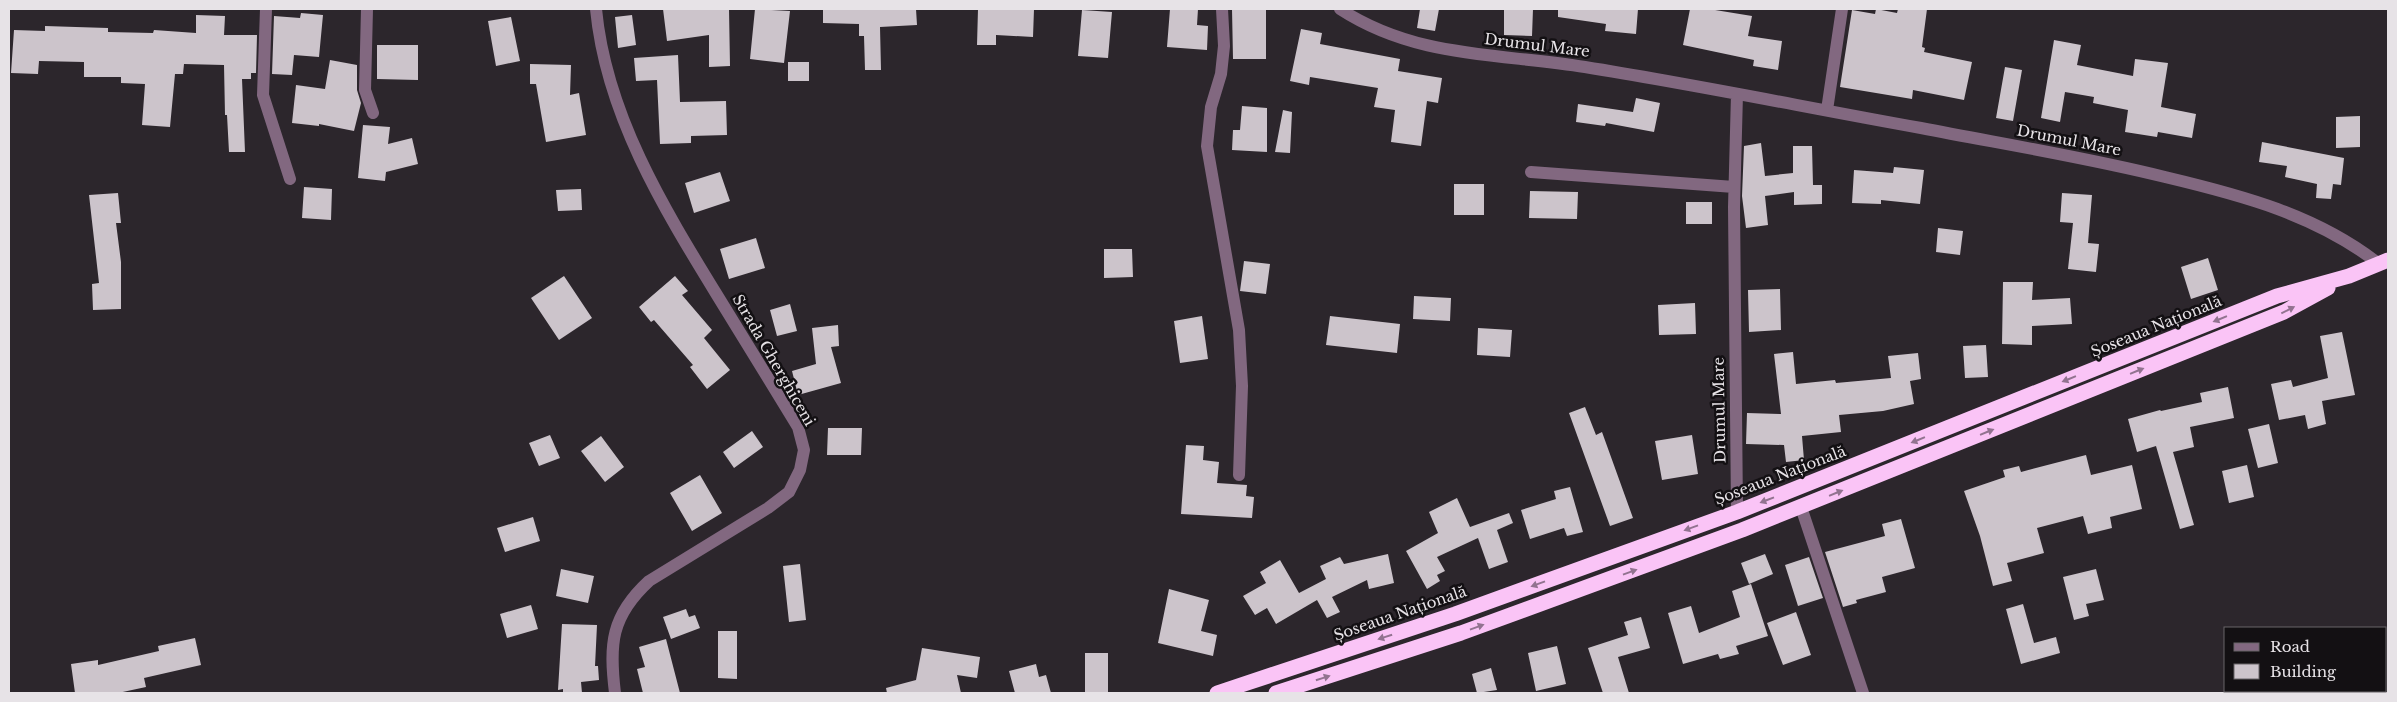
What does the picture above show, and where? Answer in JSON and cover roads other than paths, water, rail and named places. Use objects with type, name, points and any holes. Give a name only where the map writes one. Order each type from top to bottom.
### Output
[{"type":"highway","name":"Șoseaua Națională","points":[[1217,693],[1455,614],[1737,512],[2277,296],[2349,276],[2384,262]]},
{"type":"highway","name":"Șoseaua Națională","points":[[1276,693],[1470,630],[1801,507],[2284,312],[2349,276]]},
{"type":"street","points":[[266,9],[263,95],[290,179]]},
{"type":"street","points":[[366,9],[365,90],[373,113]]},
{"type":"street","name":"Strada Gherghiceni","points":[[596,9],[599,41],[618,111],[672,221],[798,427],[804,450],[800,470],[789,492],[768,508],[649,581],[633,596],[622,611],[615,628],[612,666],[615,693]]},
{"type":"street","points":[[1222,9],[1224,46],[1221,74],[1211,108],[1207,146],[1239,330],[1242,386],[1239,475]]},
{"type":"street","name":"Drumul Mare","points":[[1340,9],[1354,13],[1399,39],[1435,48],[1581,66],[1827,110],[2048,151],[2215,189],[2310,222],[2343,238],[2384,262]]},
{"type":"street","points":[[1827,110],[1842,9]]},
{"type":"street","name":"Drumul Mare","points":[[1737,94],[1734,187],[1737,512]]},
{"type":"street","points":[[1530,172],[1734,187]]},
{"type":"street","points":[[1801,507],[1863,693]]}]
